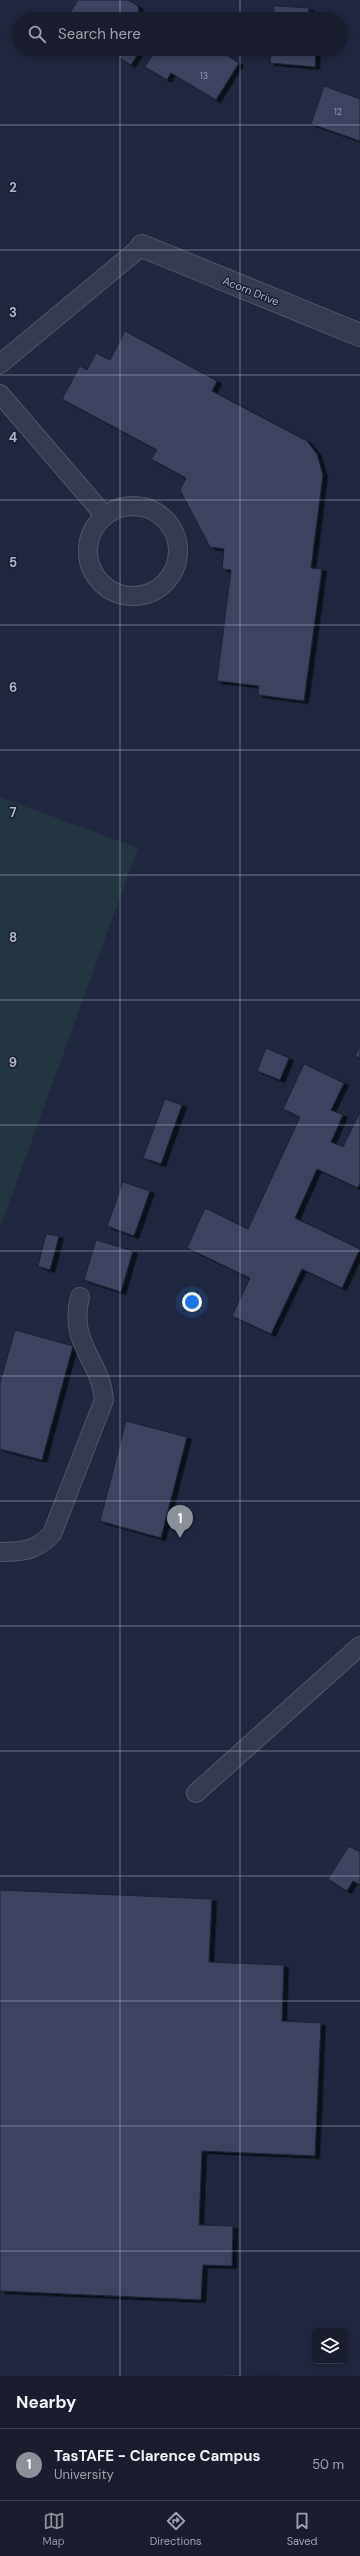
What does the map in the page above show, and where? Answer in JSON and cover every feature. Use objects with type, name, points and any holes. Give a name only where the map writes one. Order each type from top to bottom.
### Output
[{"type":"street","name":"Acorn Drive","points":[[142,246],[360,335]]},
{"type":"lane","points":[[0,364],[142,246]]},
{"type":"lane","points":[[0,394],[105,516]]},
{"type":"lane","points":[[125,508],[146,508],[160,515],[170,526],[176,540],[178,555],[174,569],[166,582],[154,592],[140,596],[125,596],[110,591],[99,581],[91,569],[88,555],[89,540],[95,527],[105,516],[125,508]]},
{"type":"lane","points":[[0,1552],[26,1552],[43,1544],[52,1534],[104,1400],[103,1386],[78,1332],[76,1313],[80,1298]]},
{"type":"lane","points":[[196,1793],[360,1646]]},
{"type":"shaded area","points":[[0,797],[138,848],[0,1228]]},
{"type":"building","points":[[78,0],[128,0],[138,6],[139,12],[70,12]]},
{"type":"building","points":[[274,6],[309,8],[309,12],[274,12]]},
{"type":"building","points":[[117,56],[137,56],[131,65]]},
{"type":"building","points":[[152,56],[228,56],[239,63],[216,100],[171,73],[167,80],[145,67]]},
{"type":"building","points":[[270,56],[316,56],[315,67],[270,63]]},
{"type":"building","points":[[324,86],[360,99],[360,141],[311,124]]},
{"type":"building","points":[[125,331],[217,381],[212,391],[307,441],[317,454],[323,475],[311,568],[322,569],[304,701],[258,695],[259,686],[217,681],[231,570],[222,569],[224,549],[210,547],[180,490],[186,478],[151,459],[157,450],[62,399],[80,366],[87,370],[96,353],[110,360]]},
{"type":"building","points":[[360,1046],[360,1058],[355,1056]]},
{"type":"building","points":[[266,1048],[289,1058],[280,1080],[257,1071]]},
{"type":"building","points":[[304,1064],[344,1083],[331,1110],[343,1115],[331,1142],[343,1147],[360,1112],[360,1183],[358,1188],[317,1169],[295,1218],[360,1249],[342,1288],[302,1269],[271,1334],[232,1316],[250,1278],[187,1248],[205,1208],[248,1229],[300,1117],[283,1109]]},
{"type":"building","points":[[165,1099],[182,1105],[161,1164],[143,1158]]},
{"type":"building","points":[[123,1182],[150,1191],[134,1236],[107,1226]]},
{"type":"building","points":[[46,1234],[59,1236],[50,1270],[38,1266]]},
{"type":"building","points":[[96,1240],[133,1251],[121,1292],[84,1280]]},
{"type":"building","points":[[15,1330],[73,1346],[42,1460],[0,1449],[0,1383]]},
{"type":"building","points":[[126,1421],[187,1437],[161,1538],[100,1521]]},
{"type":"building","points":[[349,1846],[360,1852],[360,1885],[353,1881],[347,1891],[328,1879]]},
{"type":"building","points":[[0,1890],[212,1899],[209,1962],[284,1965],[282,2021],[321,2023],[315,2156],[202,2151],[199,2225],[233,2226],[232,2266],[203,2265],[201,2300],[0,2291]]},
{"type":"building","points":[[224,2374],[279,2376],[224,2376]]},
{"type":"place","name":"TasTAFE - Clarence Campus","points":[[180,1538]]}]
